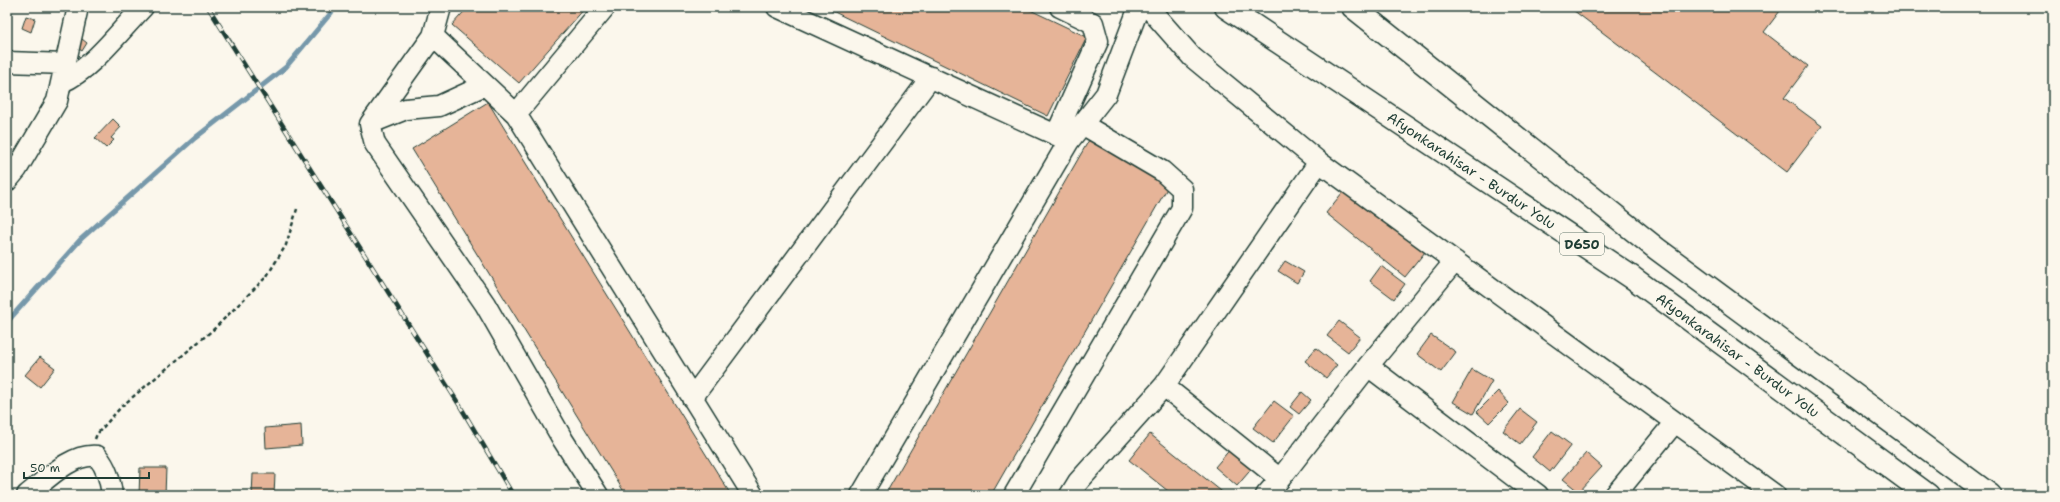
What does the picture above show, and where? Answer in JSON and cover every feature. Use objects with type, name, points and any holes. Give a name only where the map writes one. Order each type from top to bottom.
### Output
[{"type":"highway","name":"Afyonkarahisar - Burdur Yolu","points":[[1226,7],[1633,278],[1928,495]]},
{"type":"highway","name":"D650","points":[[1357,10],[1657,249],[1990,495]]},
{"type":"street","points":[[7,181],[17,169],[57,101],[78,7]]},
{"type":"street","points":[[7,62],[64,73],[73,78],[86,67],[143,7]]},
{"type":"street","points":[[441,7],[433,36],[370,124],[375,144],[484,304],[563,440],[598,495]]},
{"type":"street","points":[[516,114],[605,7]]},
{"type":"street","points":[[777,7],[1063,138]]},
{"type":"street","points":[[861,495],[1063,138],[1098,41],[1093,23],[1060,7]]},
{"type":"street","points":[[1063,138],[1082,124],[1106,94],[1139,7]]},
{"type":"street","points":[[1148,7],[1192,57],[1319,162],[1775,495]]},
{"type":"street","points":[[433,36],[516,114],[752,495]]},
{"type":"street","points":[[692,398],[931,77]]},
{"type":"street","points":[[370,124],[406,108],[438,106],[485,85]]},
{"type":"street","points":[[1014,495],[1182,208],[1182,188],[1162,171],[1082,124]]},
{"type":"street","points":[[1070,495],[1078,482],[1164,386],[1319,162]]},
{"type":"street","points":[[1266,495],[1368,366],[1455,261]]},
{"type":"street","points":[[1368,366],[1538,495]]},
{"type":"street","points":[[1164,386],[1280,479]]},
{"type":"street","points":[[1615,495],[1675,422]]},
{"type":"street","points":[[27,495],[58,470],[77,459],[91,455],[97,456],[105,465],[111,482],[112,495]]},
{"type":"path","points":[[91,455],[97,434],[122,406],[214,329],[266,276],[286,245],[297,209]]},
{"type":"building","points":[[468,7],[586,7],[519,83],[452,25]]},
{"type":"building","points":[[824,7],[1024,7],[1087,37],[1048,116]]},
{"type":"building","points":[[1569,7],[1783,7],[1764,32],[1808,66],[1784,98],[1822,126],[1787,172]]},
{"type":"building","points":[[26,16],[35,19],[31,32],[22,28]]},
{"type":"building","points":[[82,39],[87,43],[82,51],[76,47]]},
{"type":"building","points":[[488,102],[731,495],[626,495],[412,149]]},
{"type":"building","points":[[113,119],[121,127],[111,138],[114,140],[106,148],[95,138]]},
{"type":"building","points":[[1089,140],[1169,185],[991,495],[885,495]]},
{"type":"building","points":[[1346,188],[1425,252],[1405,277],[1326,213]]},
{"type":"building","points":[[1285,261],[1304,272],[1297,283],[1278,271]]},
{"type":"building","points":[[1381,266],[1405,284],[1394,299],[1370,281]]},
{"type":"building","points":[[1339,321],[1360,337],[1348,352],[1327,336]]},
{"type":"building","points":[[1431,335],[1456,352],[1441,372],[1417,354]]},
{"type":"building","points":[[1316,348],[1337,365],[1326,378],[1305,361]]},
{"type":"building","points":[[40,357],[55,368],[40,387],[25,375]]},
{"type":"building","points":[[1472,369],[1492,381],[1473,414],[1453,402]]},
{"type":"building","points":[[1498,391],[1509,403],[1489,423],[1477,412]]},
{"type":"building","points":[[1302,392],[1311,400],[1299,414],[1290,407]]},
{"type":"building","points":[[1274,401],[1294,416],[1273,443],[1253,428]]},
{"type":"building","points":[[1520,409],[1537,422],[1520,444],[1503,431]]},
{"type":"building","points":[[301,425],[302,445],[266,448],[265,428]]},
{"type":"building","points":[[1552,431],[1571,445],[1550,472],[1532,457]]},
{"type":"building","points":[[1150,434],[1226,495],[1173,495],[1129,460]]},
{"type":"building","points":[[1232,447],[1254,466],[1237,486],[1215,467]]},
{"type":"building","points":[[1586,453],[1602,467],[1579,492],[1563,479]]},
{"type":"building","points":[[140,468],[166,468],[165,495],[139,495]]},
{"type":"building","points":[[253,474],[275,474],[274,495],[252,495]]},
{"type":"waterway","points":[[7,322],[81,239],[195,138],[286,67],[336,7]]},
{"type":"railway","points":[[208,7],[460,406],[513,495]]}]
